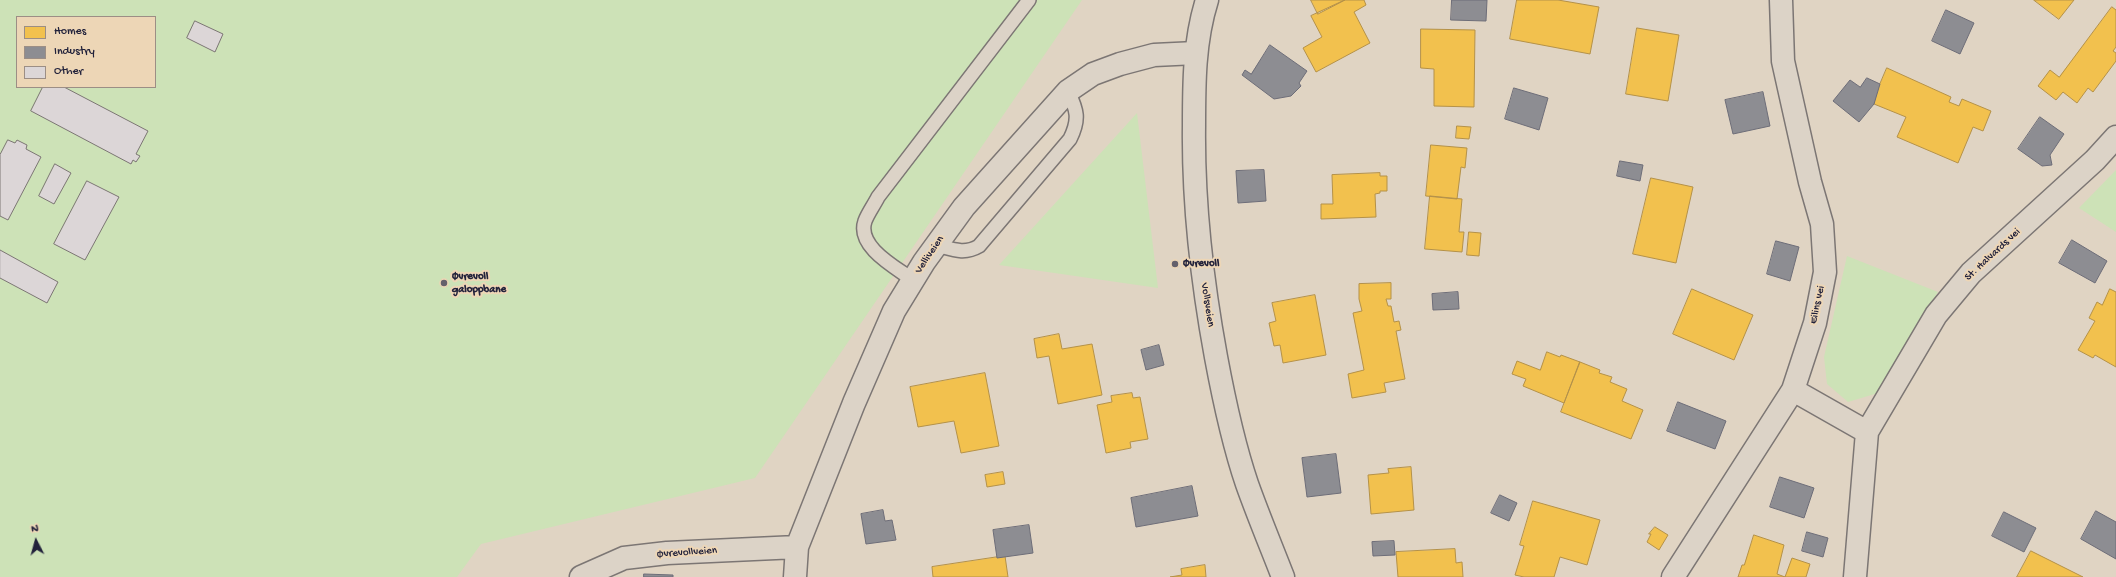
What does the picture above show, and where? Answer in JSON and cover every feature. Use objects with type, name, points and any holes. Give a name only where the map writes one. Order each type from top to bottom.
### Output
[{"type":"street","name":"Vollsveien","points":[[1207,0],[1202,15],[1196,53],[1193,155],[1199,249],[1206,304],[1234,438],[1247,483],[1283,577]]},
{"type":"street","name":"Eilins vei","points":[[1673,577],[1793,390],[1815,323],[1825,272],[1822,224],[1810,182],[1783,61],[1780,14],[1781,0]]},
{"type":"street","name":"Velliveien","points":[[795,577],[797,547],[854,403],[894,311],[936,245],[964,207],[1068,91],[1093,74],[1120,64],[1154,55],[1196,53]]},
{"type":"street","name":"St. Halvards vei","points":[[1855,577],[1866,432],[1936,315],[1971,273],[2095,160],[2116,136]]},
{"type":"street","points":[[1793,390],[1866,432]]},
{"type":"street","name":"Øvrevollveien","points":[[581,577],[624,558],[667,553],[797,547]]},
{"type":"lane","points":[[913,280],[874,252],[865,236],[864,222],[878,197],[1028,0]]},
{"type":"lane","points":[[936,245],[961,252],[971,251],[979,246],[1070,138],[1076,127],[1077,115],[1068,91]]},
{"type":"green space","name":"Øvrevoll galoppbane","points":[[0,0],[1082,0],[755,478],[481,544],[457,577],[0,577]]},
{"type":"green space","points":[[1137,113],[1158,288],[999,265]]},
{"type":"green space","points":[[2116,170],[2116,232],[2079,208]]},
{"type":"green space","points":[[1847,256],[1938,292],[1878,393],[1848,402],[1827,384],[1824,357]]},
{"type":"building: Homes","points":[[1311,0],[1345,0],[1318,14]]},
{"type":"building: Homes","points":[[1345,0],[1364,0],[1366,5],[1354,12],[1370,43],[1316,72],[1303,48],[1322,37],[1311,16]]},
{"type":"building: Homes","points":[[1517,0],[1558,0],[1599,7],[1590,54],[1510,39]]},
{"type":"building: Homes","points":[[2034,0],[2074,0],[2059,19]]},
{"type":"building: Homes","points":[[2112,7],[2116,10],[2116,47],[2113,51],[2116,53],[2116,61],[2093,92],[2088,88],[2077,103],[2063,92],[2056,100],[2038,86],[2050,70],[2059,77]]},
{"type":"building: Homes","points":[[1637,28],[1679,35],[1668,101],[1626,94]]},
{"type":"building: Homes","points":[[1421,29],[1475,30],[1474,107],[1434,106],[1434,69],[1421,68]]},
{"type":"building: Homes","points":[[1887,68],[1951,97],[1949,102],[1959,106],[1962,99],[1991,111],[1983,131],[1973,127],[1958,163],[1897,137],[1906,117],[1874,104],[1876,93]]},
{"type":"building: Homes","points":[[1457,126],[1471,127],[1469,139],[1456,138]]},
{"type":"building: Homes","points":[[1431,145],[1467,148],[1465,168],[1461,167],[1457,199],[1426,196]]},
{"type":"building: Homes","points":[[1380,173],[1380,176],[1387,176],[1387,191],[1380,191],[1380,193],[1375,194],[1376,217],[1321,219],[1321,204],[1333,204],[1332,175]]},
{"type":"building: Homes","points":[[1651,178],[1693,187],[1676,263],[1633,254]]},
{"type":"building: Homes","points":[[1430,196],[1462,199],[1459,232],[1464,232],[1462,252],[1425,249]]},
{"type":"building: Homes","points":[[1469,232],[1481,233],[1479,256],[1467,255]]},
{"type":"building: Homes","points":[[1391,283],[1391,299],[1386,299],[1388,306],[1391,306],[1394,322],[1399,321],[1401,330],[1396,331],[1405,379],[1384,383],[1386,392],[1352,398],[1348,374],[1364,370],[1353,313],[1362,311],[1359,299],[1359,284]]},
{"type":"building: Homes","points":[[1692,289],[1753,315],[1734,360],[1673,334]]},
{"type":"building: Homes","points":[[2110,289],[2116,292],[2116,367],[2095,355],[2093,358],[2078,350],[2095,321],[2089,318],[2097,302],[2102,305]]},
{"type":"building: Homes","points":[[1315,295],[1326,355],[1283,363],[1280,345],[1274,346],[1269,323],[1276,321],[1272,303]]},
{"type":"building: Homes","points":[[1059,334],[1062,349],[1092,344],[1102,395],[1058,404],[1049,356],[1037,358],[1034,339]]},
{"type":"building: Homes","points":[[1547,352],[1580,362],[1564,403],[1523,386],[1526,379],[1512,374],[1517,361],[1540,370]]},
{"type":"building: Homes","points":[[1580,362],[1600,370],[1599,373],[1612,377],[1610,382],[1627,389],[1622,401],[1643,410],[1631,439],[1561,412]]},
{"type":"building: Homes","points":[[985,373],[999,446],[961,453],[954,421],[918,427],[910,387]]},
{"type":"building: Homes","points":[[1132,393],[1133,398],[1140,397],[1148,439],[1130,442],[1131,448],[1106,453],[1097,405],[1112,402],[1111,396]]},
{"type":"building: Homes","points":[[1411,467],[1414,510],[1371,514],[1368,475],[1389,473],[1388,469]]},
{"type":"building: Homes","points":[[1003,472],[1005,484],[987,487],[985,475]]},
{"type":"building: Homes","points":[[1533,501],[1600,520],[1587,565],[1560,557],[1554,577],[1524,577],[1515,575],[1524,546],[1520,545]]},
{"type":"building: Homes","points":[[1655,527],[1668,535],[1659,550],[1647,542],[1651,534],[1649,534]]},
{"type":"building: Homes","points":[[1754,535],[1784,545],[1777,574],[1785,577],[1738,577],[1742,565],[1744,565]]},
{"type":"building: Homes","points":[[1455,549],[1456,563],[1462,562],[1463,577],[1398,577],[1396,552]]},
{"type":"building: Homes","points":[[2031,551],[2083,577],[2017,577]]},
{"type":"building: Homes","points":[[1005,556],[1008,577],[933,577],[932,567]]},
{"type":"building: Homes","points":[[1792,558],[1810,564],[1806,577],[1785,577]]},
{"type":"building: Homes","points":[[1205,565],[1206,577],[1170,577],[1182,575],[1181,569]]},
{"type":"building: Industry","points":[[1452,0],[1487,0],[1486,21],[1451,20]]},
{"type":"building: Industry","points":[[1946,10],[1974,23],[1960,54],[1932,41]]},
{"type":"building: Industry","points":[[1270,45],[1307,71],[1299,83],[1301,86],[1291,96],[1274,99],[1242,75],[1245,70],[1251,74]]},
{"type":"building: Industry","points":[[1867,78],[1880,84],[1874,104],[1859,122],[1833,101],[1850,80],[1860,87]]},
{"type":"building: Industry","points":[[1514,88],[1548,98],[1539,130],[1505,119]]},
{"type":"building: Industry","points":[[1763,92],[1770,126],[1733,134],[1725,100]]},
{"type":"building: Industry","points":[[2040,117],[2064,134],[2050,155],[2052,165],[2042,166],[2018,149]]},
{"type":"building: Industry","points":[[1620,161],[1643,165],[1640,181],[1617,176]]},
{"type":"building: Industry","points":[[1264,170],[1266,201],[1238,203],[1236,171]]},
{"type":"building: Industry","points":[[2072,240],[2107,261],[2095,283],[2059,263]]},
{"type":"building: Industry","points":[[1776,241],[1799,247],[1790,281],[1767,274]]},
{"type":"building: Industry","points":[[1458,292],[1459,309],[1433,310],[1432,294]]},
{"type":"building: Industry","points":[[1159,345],[1164,365],[1146,370],[1141,350]]},
{"type":"building: Industry","points":[[1678,402],[1726,421],[1715,449],[1667,431]]},
{"type":"building: Industry","points":[[1336,454],[1341,493],[1307,497],[1302,458]]},
{"type":"building: Industry","points":[[1780,477],[1814,488],[1804,518],[1770,507]]},
{"type":"building: Industry","points":[[1192,486],[1198,516],[1136,527],[1131,498]]},
{"type":"building: Industry","points":[[1500,495],[1517,503],[1509,521],[1491,513]]},
{"type":"building: Industry","points":[[883,510],[885,521],[892,520],[896,540],[866,544],[861,514]]},
{"type":"building: Industry","points":[[2096,511],[2116,522],[2116,559],[2081,539]]},
{"type":"building: Industry","points":[[2004,512],[2036,528],[2024,552],[1992,536]]},
{"type":"building: Industry","points":[[1029,525],[1033,553],[997,558],[993,530]]},
{"type":"building: Industry","points":[[1807,532],[1828,538],[1823,557],[1802,551]]},
{"type":"building: Industry","points":[[1394,541],[1395,555],[1373,556],[1372,542]]},
{"type":"building: Industry","points":[[644,574],[673,575],[673,577],[644,577]]},
{"type":"building: Other","points":[[195,21],[223,34],[215,52],[187,38]]},
{"type":"building: Other","points":[[42,88],[66,88],[148,131],[136,154],[140,156],[136,162],[133,160],[131,164],[31,111]]},
{"type":"building: Other","points":[[8,140],[15,143],[17,140],[27,145],[26,149],[41,157],[8,220],[0,216],[0,155]]},
{"type":"building: Other","points":[[55,164],[71,173],[54,204],[39,196]]},
{"type":"building: Other","points":[[87,181],[119,197],[85,260],[54,244]]},
{"type":"building: Other","points":[[0,250],[58,282],[47,303],[0,278]]},
{"type":"place","name":"Øvrevoll","points":[[1175,264]]},
{"type":"place","name":"Øvrevoll galoppbane","points":[[444,283]]}]
